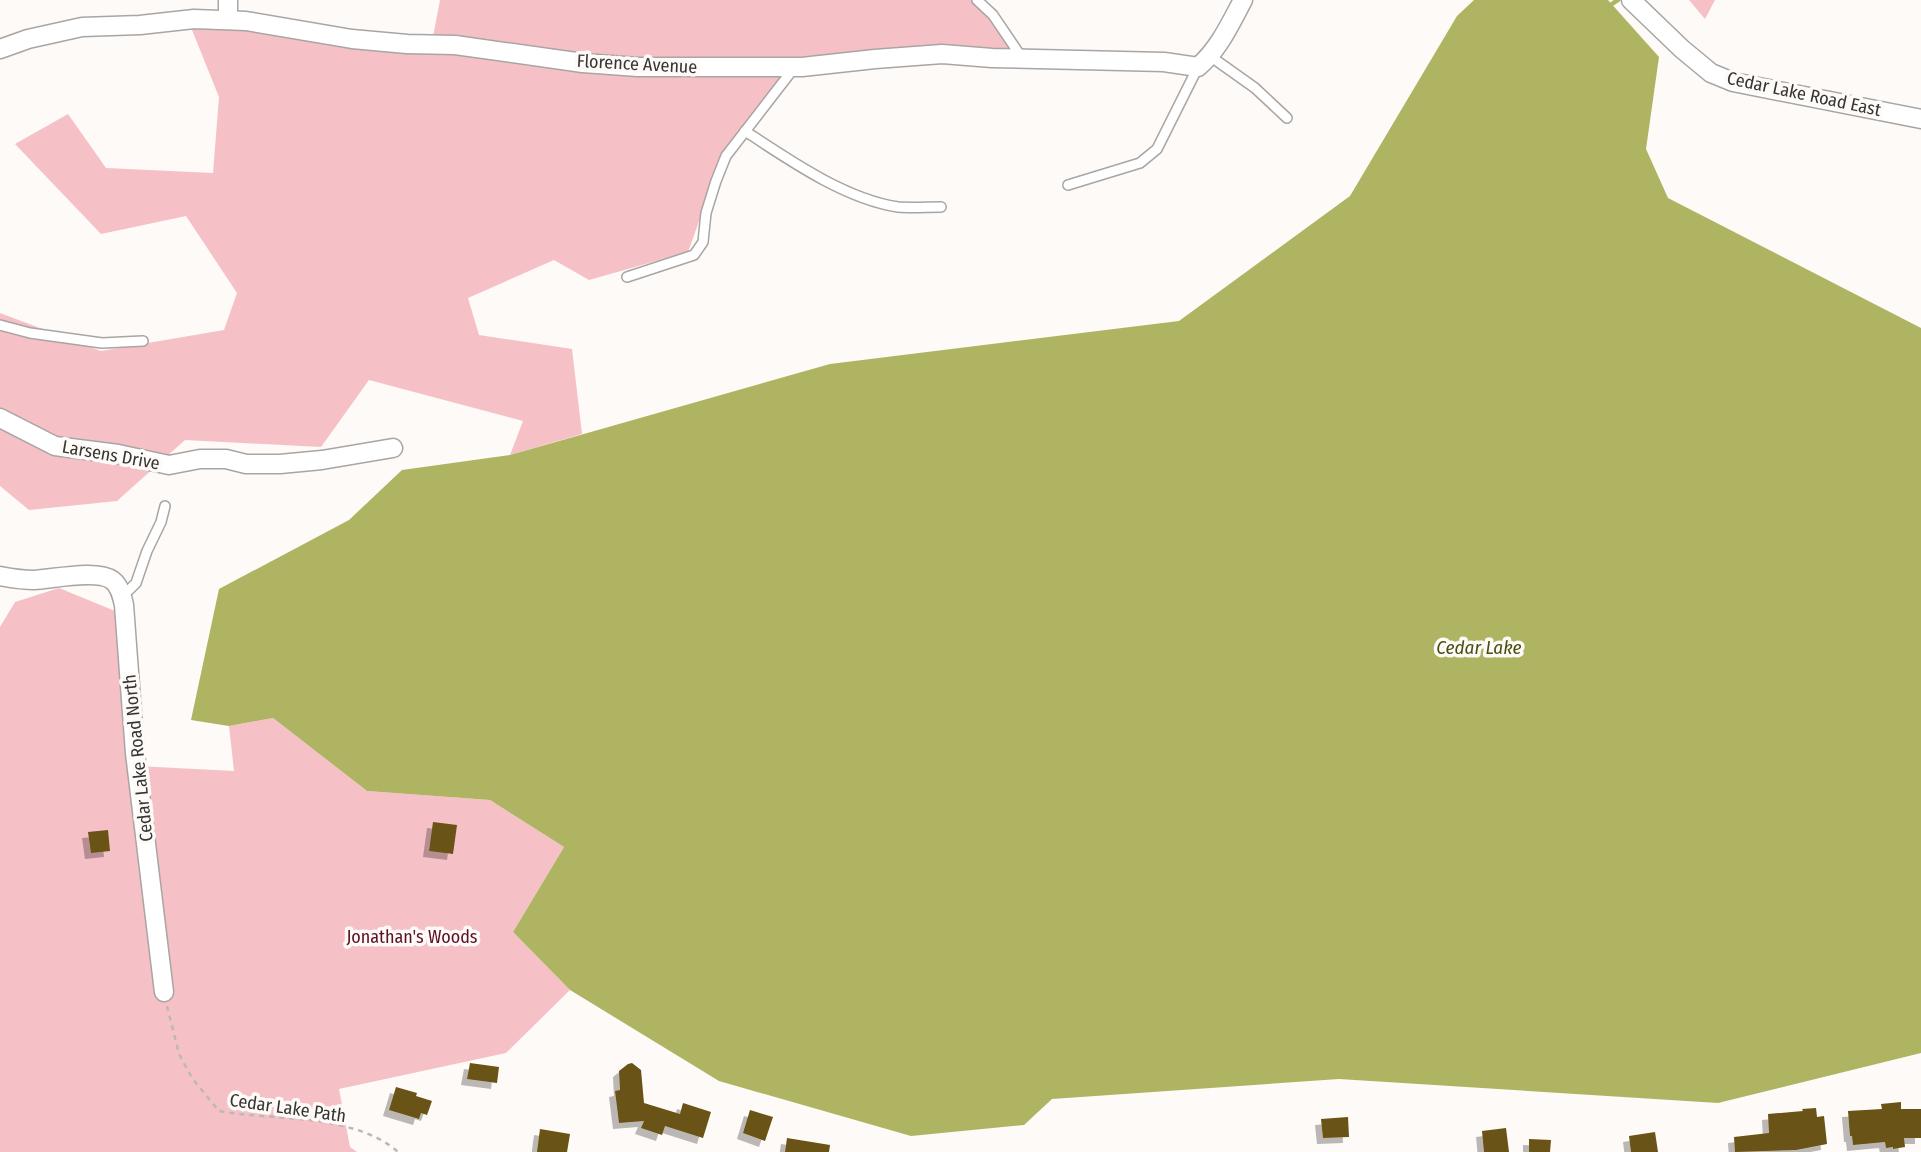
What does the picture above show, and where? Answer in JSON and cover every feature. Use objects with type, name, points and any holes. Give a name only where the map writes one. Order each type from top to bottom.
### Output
[{"type":"street","points":[[228,0],[228,20]]},
{"type":"street","points":[[1204,61],[1227,31],[1243,0]]},
{"type":"street","name":"Cedar Lake Road East","points":[[1632,1],[1682,50],[1711,73],[1733,82],[1921,119]]},
{"type":"street","name":"Florence Avenue","points":[[0,49],[28,39],[82,27],[140,25],[194,19],[246,21],[352,39],[455,46],[583,63],[649,67],[795,67],[942,54],[1204,61]]},
{"type":"street","name":"Larsens Drive","points":[[0,418],[55,446],[118,454],[169,465],[200,459],[226,459],[246,464],[281,464],[393,448]]},
{"type":"street","points":[[0,576],[16,579],[99,575],[117,585],[121,594]]},
{"type":"street","name":"Cedar Lake Road North","points":[[121,594],[135,753],[164,992]]},
{"type":"lane","points":[[977,0],[993,15],[1022,58]]},
{"type":"lane","points":[[1068,186],[1140,163],[1157,149],[1204,61],[1255,89],[1287,118]]},
{"type":"lane","points":[[627,277],[694,255],[703,242],[706,213],[726,156],[795,67]]},
{"type":"lane","points":[[745,131],[798,165],[859,196],[899,207],[942,207]]},
{"type":"lane","points":[[0,325],[30,333],[102,343],[143,341]]},
{"type":"lane","points":[[121,594],[136,583],[165,506]]},
{"type":"path","name":"Cedar Lake Path","points":[[164,992],[178,1054],[192,1078],[219,1111],[328,1123],[367,1134],[398,1152]]},
{"type":"green space","points":[[440,0],[981,0],[1022,56],[796,68],[721,160],[688,252],[589,280],[554,260],[468,298],[479,335],[572,349],[582,434],[510,455],[523,421],[369,380],[321,447],[185,440],[117,501],[29,510],[0,486],[0,313],[101,351],[224,330],[237,293],[186,216],[101,234],[15,144],[68,114],[106,168],[213,173],[219,97],[188,20],[431,47]]},
{"type":"green space","points":[[1689,0],[1715,0],[1705,19]]},
{"type":"green space","name":"Jonathan's Woods","points":[[59,588],[115,611],[137,766],[234,771],[229,726],[273,718],[367,791],[490,800],[564,847],[513,932],[570,990],[506,1053],[339,1089],[350,1147],[357,1152],[0,1152],[0,627],[15,602]]},
{"type":"water","name":"Cedar Lake","points":[[1474,0],[1608,0],[1659,57],[1646,149],[1668,198],[1921,328],[1921,1053],[1718,1103],[1339,1079],[1052,1099],[1024,1125],[911,1136],[719,1081],[570,990],[513,932],[564,847],[490,800],[367,791],[273,718],[229,726],[191,720],[219,589],[349,520],[402,470],[510,455],[830,364],[1179,321],[1350,196],[1457,16]]},
{"type":"building","points":[[433,822],[457,825],[453,854],[429,851]]},
{"type":"building","points":[[108,830],[110,851],[91,853],[88,832]]},
{"type":"building","points":[[470,1063],[499,1067],[497,1083],[467,1079]]},
{"type":"building","points":[[632,1063],[641,1070],[644,1103],[680,1114],[683,1103],[711,1112],[703,1138],[665,1126],[662,1135],[641,1128],[644,1121],[619,1123],[615,1091],[620,1090],[619,1071]]},
{"type":"building","points":[[396,1087],[432,1101],[427,1115],[421,1113],[419,1119],[389,1110]]},
{"type":"building","points":[[1901,1102],[1901,1109],[1921,1109],[1921,1138],[1904,1138],[1905,1147],[1893,1149],[1886,1148],[1885,1142],[1853,1145],[1848,1111],[1882,1109],[1881,1104]]},
{"type":"building","points":[[1816,1108],[1817,1117],[1824,1116],[1827,1144],[1796,1150],[1735,1152],[1734,1137],[1769,1133],[1768,1114]]},
{"type":"building","points":[[750,1110],[773,1117],[765,1141],[743,1133]]},
{"type":"building","points":[[1348,1117],[1349,1137],[1323,1138],[1321,1119]]},
{"type":"building","points":[[1506,1128],[1509,1152],[1484,1152],[1482,1131]]},
{"type":"building","points":[[540,1129],[570,1134],[567,1152],[537,1152]]},
{"type":"building","points":[[1655,1132],[1658,1152],[1631,1152],[1629,1136]]},
{"type":"building","points":[[787,1138],[830,1145],[829,1152],[785,1152]]},
{"type":"building","points":[[1529,1139],[1551,1140],[1550,1152],[1529,1152]]},
{"type":"waterway","points":[[1612,4],[1618,0]]}]
